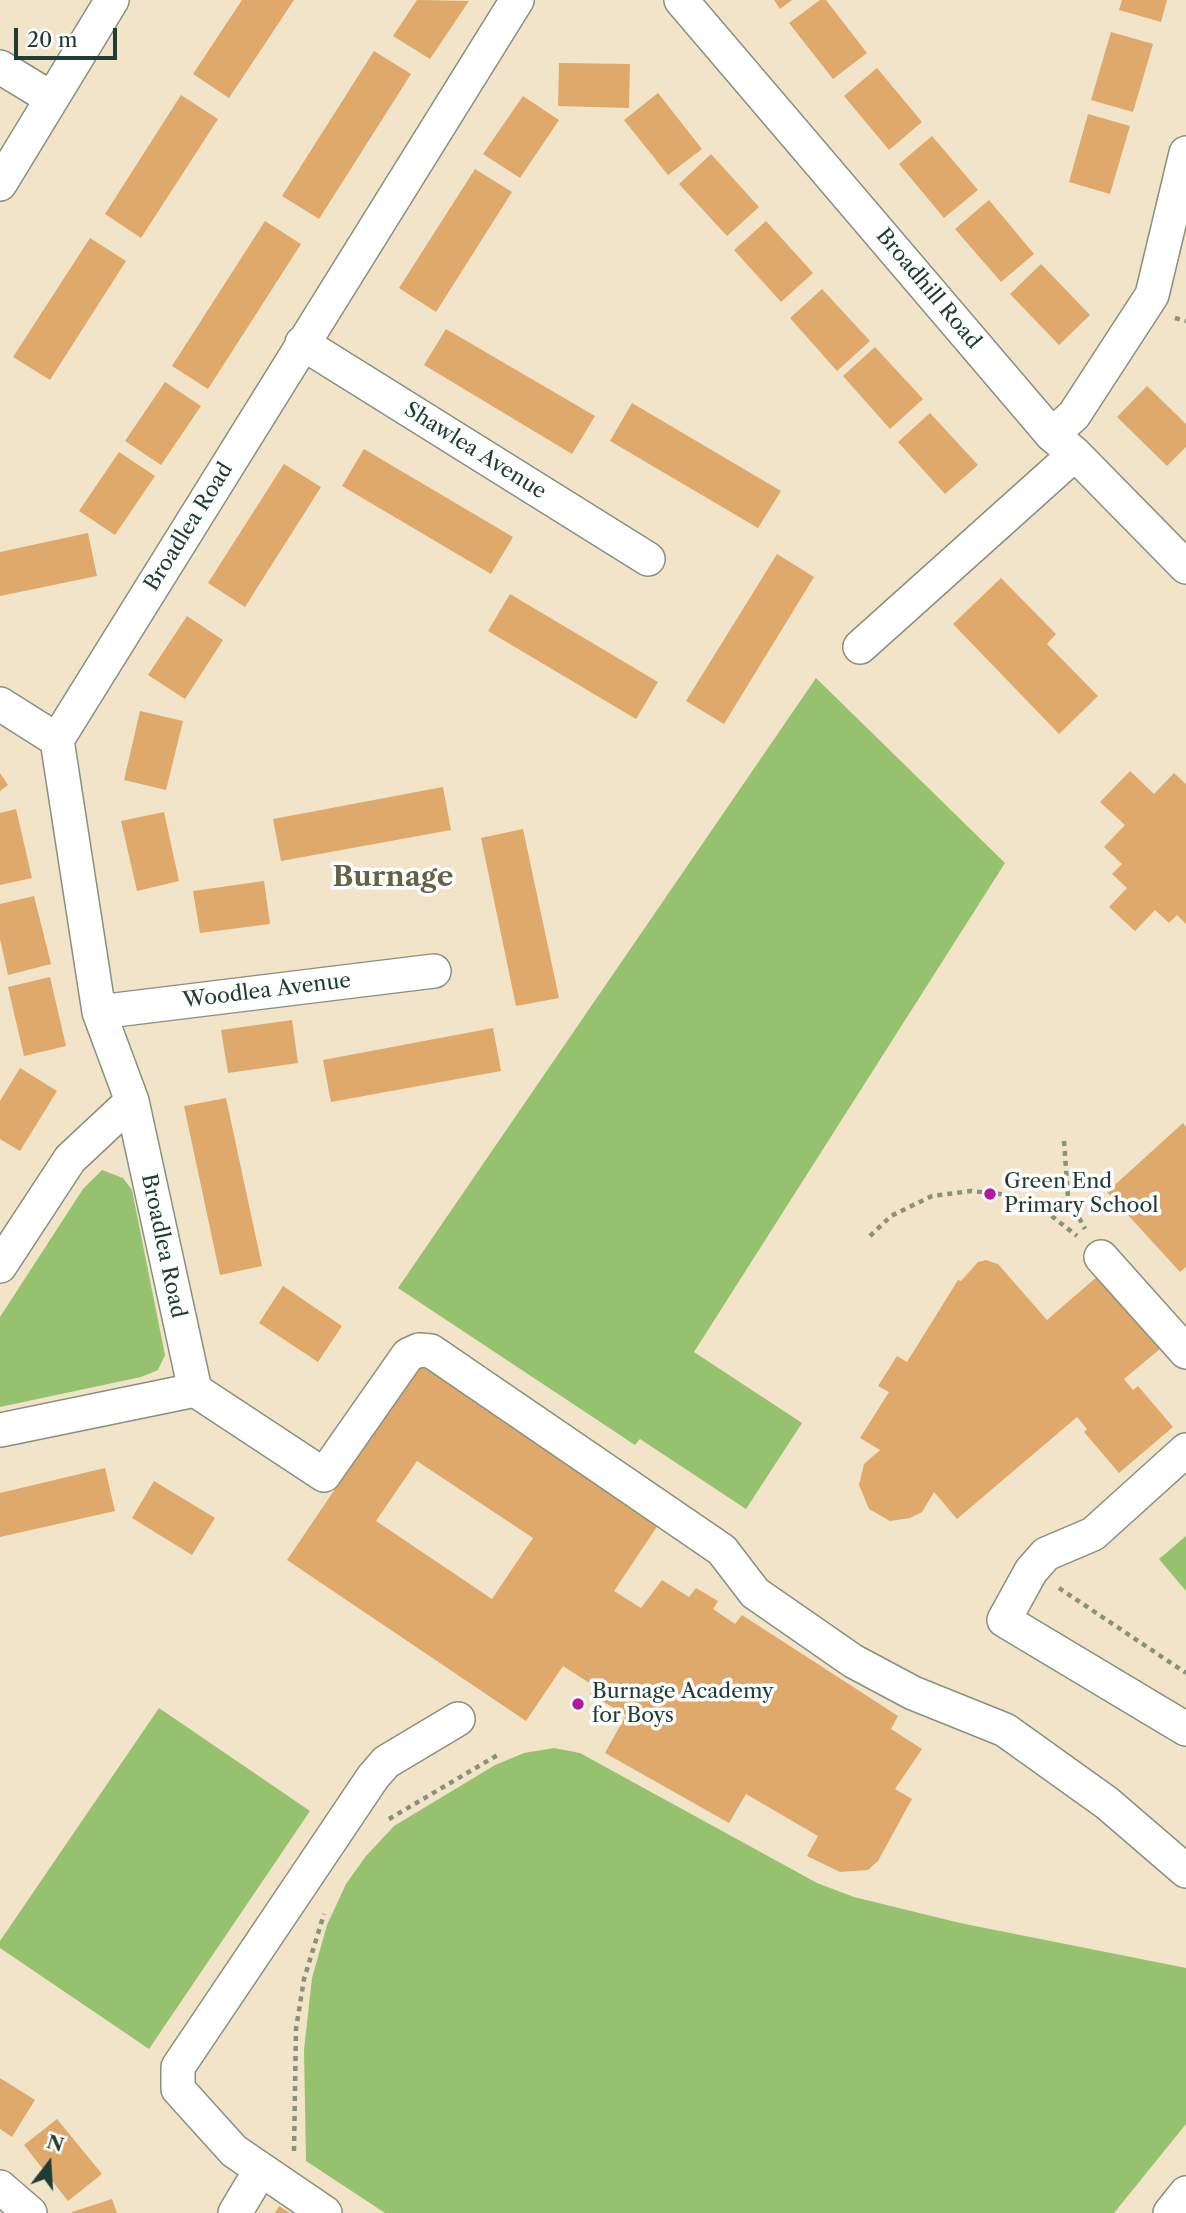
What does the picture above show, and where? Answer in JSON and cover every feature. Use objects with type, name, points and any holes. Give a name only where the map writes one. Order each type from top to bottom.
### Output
[{"type":"street","points":[[0,184],[112,0]]},
{"type":"street","name":"Broadlea Road","points":[[195,1390],[132,1101],[99,1012],[57,740],[517,0]]},
{"type":"street","name":"Broadhill Road","points":[[681,0],[1063,444],[1186,567]]},
{"type":"street","points":[[0,67],[51,98]]},
{"type":"street","points":[[860,647],[1063,444],[1074,415],[1152,295],[1186,153]]},
{"type":"street","name":"Shawlea Avenue","points":[[302,343],[648,559]]},
{"type":"street","points":[[0,704],[57,740]]},
{"type":"street","name":"Woodlea Avenue","points":[[99,1012],[434,971]]},
{"type":"street","points":[[1,1263],[70,1159],[132,1101]]},
{"type":"street","points":[[1101,1258],[1186,1352]]},
{"type":"street","points":[[0,1430],[195,1390],[324,1475],[403,1360],[419,1350],[431,1351],[722,1549],[755,1593],[853,1661],[913,1693],[969,1728],[1005,1730],[1107,1803],[1186,1871]]},
{"type":"street","points":[[1186,1450],[1093,1534],[1046,1554],[1031,1571],[1004,1620],[1186,1729]]},
{"type":"street","points":[[325,2213],[234,2151],[178,2089],[178,2067],[373,1777],[386,1762],[458,1719]]},
{"type":"street","points":[[235,2213],[272,2179]]},
{"type":"street","points":[[0,2187],[30,2213]]},
{"type":"street","points":[[1170,2213],[1186,2193]]},
{"type":"path","points":[[1064,1141],[1068,1197],[1101,1258]]},
{"type":"path","points":[[870,1236],[891,1216],[932,1196],[971,1191],[1010,1195],[1044,1210],[1101,1258]]},
{"type":"path","points":[[1031,1571],[1186,1672]]},
{"type":"path","points":[[385,1823],[392,1815],[502,1753]]},
{"type":"path","points":[[272,2179],[299,2163],[294,2160],[296,2029],[304,1979],[325,1912]]},
{"type":"green space","points":[[816,678],[1005,863],[694,1352],[802,1423],[746,1509],[640,1439],[635,1445],[398,1288]]},
{"type":"green space","points":[[102,1170],[123,1178],[132,1190],[165,1355],[158,1370],[141,1377],[0,1407],[0,1317],[83,1189]]},
{"type":"green space","points":[[1186,1536],[1186,1591],[1159,1559]]},
{"type":"green space","points":[[159,1708],[310,1811],[149,2049],[0,1948],[0,1941]]},
{"type":"green space","points":[[554,1748],[580,1753],[817,1883],[854,1897],[960,1923],[1186,1968],[1186,2124],[1114,2213],[385,2213],[306,2161],[304,2050],[312,1978],[327,1925],[346,1884],[366,1856],[394,1826],[495,1765],[524,1753]]},
{"type":"building","points":[[242,0],[294,0],[229,98],[193,74]]},
{"type":"building","points":[[417,0],[469,1],[430,59],[393,36]]},
{"type":"building","points":[[774,0],[792,0],[780,9]]},
{"type":"building","points":[[820,0],[826,0],[867,53],[833,79],[789,23]]},
{"type":"building","points":[[1122,0],[1167,0],[1161,22],[1119,10]]},
{"type":"building","points":[[1111,32],[1153,44],[1133,112],[1091,100]]},
{"type":"building","points":[[374,51],[411,74],[319,219],[282,196]]},
{"type":"building","points":[[559,63],[630,64],[629,108],[558,106]]},
{"type":"building","points":[[877,68],[922,122],[889,150],[844,96]]},
{"type":"building","points":[[658,93],[702,149],[668,175],[624,120]]},
{"type":"building","points":[[181,95],[218,119],[141,238],[105,214]]},
{"type":"building","points":[[523,96],[559,120],[520,178],[483,154]]},
{"type":"building","points":[[1088,114],[1130,126],[1110,194],[1069,182]]},
{"type":"building","points":[[932,136],[978,190],[944,218],[899,164]]},
{"type":"building","points":[[711,154],[759,207],[727,236],[679,184]]},
{"type":"building","points":[[475,169],[512,192],[436,312],[399,288]]},
{"type":"building","points":[[989,200],[1034,254],[1001,282],[955,229]]},
{"type":"building","points":[[265,221],[301,244],[208,389],[172,366]]},
{"type":"building","points":[[766,221],[813,273],[781,302],[734,250]]},
{"type":"building","points":[[90,238],[126,261],[50,380],[13,357]]},
{"type":"building","points":[[1041,264],[1090,315],[1059,345],[1010,294]]},
{"type":"building","points":[[822,289],[870,341],[837,371],[790,318]]},
{"type":"building","points":[[446,329],[595,416],[572,454],[424,365]]},
{"type":"building","points":[[875,347],[923,399],[890,429],[843,376]]},
{"type":"building","points":[[165,382],[201,406],[161,465],[125,441]]},
{"type":"building","points":[[1147,386],[1186,424],[1186,447],[1167,466],[1117,417]]},
{"type":"building","points":[[632,403],[781,491],[758,528],[610,441]]},
{"type":"building","points":[[930,413],[978,465],[945,494],[898,442]]},
{"type":"building","points":[[364,449],[513,537],[491,574],[342,486]]},
{"type":"building","points":[[119,452],[155,476],[115,535],[79,511]]},
{"type":"building","points":[[284,464],[321,487],[245,607],[208,583]]},
{"type":"building","points":[[88,533],[97,576],[0,596],[0,552]]},
{"type":"building","points":[[777,554],[814,577],[724,724],[686,701]]},
{"type":"building","points":[[1001,578],[1056,634],[1047,644],[1098,696],[1059,734],[953,624]]},
{"type":"building","points":[[510,594],[658,682],[636,719],[488,631]]},
{"type":"building","points":[[187,616],[223,640],[185,699],[148,675]]},
{"type":"building","points":[[140,711],[183,721],[166,790],[124,780]]},
{"type":"building","points":[[1130,771],[1154,794],[1174,773],[1186,784],[1186,924],[1177,915],[1169,923],[1155,910],[1135,931],[1109,907],[1127,888],[1112,874],[1122,864],[1104,847],[1125,825],[1100,802]]},
{"type":"building","points":[[0,773],[8,785],[0,791]]},
{"type":"building","points":[[443,787],[451,830],[281,861],[273,819]]},
{"type":"building","points":[[16,809],[32,878],[0,885],[0,813]]},
{"type":"building","points":[[164,812],[179,881],[137,891],[121,821]]},
{"type":"building","points":[[523,829],[559,998],[516,1006],[481,838]]},
{"type":"building","points":[[264,881],[270,924],[200,933],[193,891]]},
{"type":"building","points":[[34,896],[51,964],[8,975],[0,939],[0,904]]},
{"type":"building","points":[[50,977],[66,1046],[24,1056],[8,987]]},
{"type":"building","points":[[292,1020],[298,1063],[228,1073],[221,1030]]},
{"type":"building","points":[[493,1028],[501,1071],[331,1102],[323,1060]]},
{"type":"building","points":[[20,1068],[57,1091],[20,1151],[0,1139],[0,1101]]},
{"type":"building","points":[[226,1098],[262,1266],[220,1275],[184,1106]]},
{"type":"building","points":[[1183,1123],[1186,1127],[1186,1267],[1180,1272],[1107,1192]]},
{"type":"building","points":[[986,1260],[998,1264],[1047,1320],[1099,1275],[1161,1348],[1124,1379],[1133,1390],[1138,1386],[1173,1427],[1119,1473],[1084,1432],[1087,1429],[1077,1417],[957,1519],[934,1492],[922,1512],[910,1518],[890,1521],[869,1509],[859,1485],[864,1464],[880,1450],[860,1438],[889,1392],[878,1386],[897,1356],[907,1362],[958,1280],[961,1281],[978,1262]]},
{"type":"building","points":[[283,1286],[342,1326],[318,1362],[259,1323]]},
{"type":"building","points":[[421,1362],[660,1522],[614,1591],[641,1608],[662,1580],[689,1597],[696,1588],[718,1601],[713,1609],[735,1624],[742,1615],[898,1716],[891,1729],[922,1749],[895,1789],[912,1799],[878,1861],[868,1870],[840,1872],[807,1856],[818,1836],[746,1794],[729,1823],[605,1753],[626,1715],[590,1694],[594,1686],[563,1666],[526,1721],[287,1560]],"holes":[[[417,1461],[533,1538],[492,1599],[376,1521]]]},
{"type":"building","points":[[105,1468],[115,1511],[0,1537],[0,1493]]},
{"type":"building","points":[[154,1481],[215,1518],[192,1555],[132,1518]]},
{"type":"building","points":[[0,2078],[35,2100],[12,2137],[0,2129]]},
{"type":"building","points":[[57,2119],[102,2174],[68,2201],[24,2145]]},
{"type":"building","points":[[112,2199],[117,2213],[72,2213],[72,2212]]},
{"type":"building","points":[[279,2206],[290,2213],[275,2213]]},
{"type":"place","name":"Green End Primary School","points":[[990,1194]]},
{"type":"place","name":"Burnage Academy for Boys","points":[[578,1704]]},
{"type":"district","name":"Burnage","points":[[393,878]]}]
